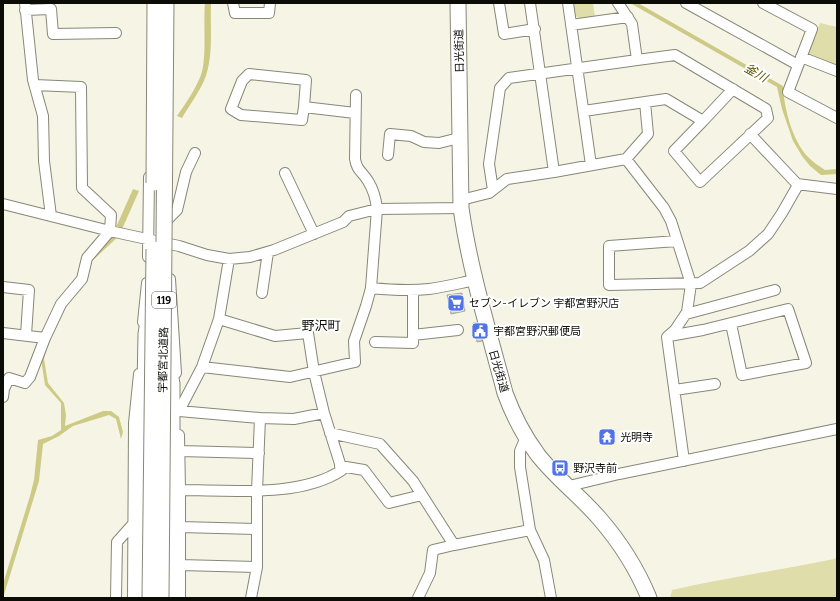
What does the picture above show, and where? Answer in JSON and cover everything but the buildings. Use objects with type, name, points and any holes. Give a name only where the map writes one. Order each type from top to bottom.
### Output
[{"type":"highway","name":"宇都宮北道路","points":[[150,598],[155,3]]},
{"type":"highway","name":"宇都宮北道路","points":[[161,598],[166,3]]},
{"type":"highway","name":"日光街道","points":[[458,3],[461,204],[475,280],[505,393],[526,438],[538,455],[600,519],[623,550],[638,575],[649,598]]},
{"type":"highway","points":[[141,598],[146,334],[153,287]]},
{"type":"highway","points":[[164,336],[172,384],[172,598]]},
{"type":"street","points":[[133,598],[134,423],[147,285],[149,240],[150,3]]},
{"type":"street","points":[[171,3],[168,244],[179,411],[180,598]]},
{"type":"street","points":[[233,3],[235,13],[269,13],[270,3]]},
{"type":"street","points":[[499,3],[504,34],[534,30]]},
{"type":"street","points":[[530,3],[554,172]]},
{"type":"street","points":[[568,3],[591,165]]},
{"type":"street","points":[[618,3],[632,24],[637,60]]},
{"type":"street","points":[[687,3],[800,61],[837,71]]},
{"type":"street","points":[[763,3],[812,29],[788,92],[837,118]]},
{"type":"street","points":[[51,216],[44,161],[43,116],[35,85],[25,6],[51,9],[53,34],[116,33]]},
{"type":"street","points":[[571,25],[628,17]]},
{"type":"street","points":[[493,190],[489,164],[500,88],[509,78],[675,55],[733,89],[766,109],[768,118],[700,182],[674,151],[733,89]]},
{"type":"street","points":[[249,74],[306,80],[304,108],[302,120],[241,115],[231,109],[242,81],[249,74]]},
{"type":"street","points":[[3,397],[6,376],[25,383],[30,377],[60,304],[82,279],[87,258],[110,231],[111,215],[82,188],[81,87],[35,85]]},
{"type":"street","points":[[202,367],[290,377],[355,362],[354,341],[371,288],[377,209],[376,200],[367,180],[356,167],[356,95]]},
{"type":"street","points":[[584,111],[666,99],[703,121]]},
{"type":"street","points":[[3,204],[168,244],[207,255],[229,259],[250,257],[268,252],[343,222],[349,216],[377,209],[461,204],[489,193],[507,179],[554,172],[626,158],[648,134],[645,102]]},
{"type":"street","points":[[304,108],[355,113]]},
{"type":"street","points":[[388,155],[390,134],[411,136],[424,142],[439,143],[459,138]]},
{"type":"street","points":[[750,134],[797,184],[837,189]]},
{"type":"street","points":[[168,219],[177,210],[186,172],[195,153]]},
{"type":"street","points":[[626,158],[664,208],[671,221],[690,284],[687,312],[675,330],[667,337]]},
{"type":"street","points":[[285,173],[314,234]]},
{"type":"street","points":[[677,241],[609,246],[609,284],[700,283],[749,251],[768,234],[792,196],[798,185],[797,184]]},
{"type":"street","points":[[262,293],[268,252]]},
{"type":"street","points":[[179,411],[202,367],[219,319],[229,259]]},
{"type":"street","points":[[371,288],[395,290],[430,289],[475,280]]},
{"type":"street","points":[[3,287],[29,290],[26,336]]},
{"type":"street","points":[[375,342],[413,343],[413,290]]},
{"type":"street","points":[[686,314],[775,290]]},
{"type":"street","points":[[667,337],[731,324],[788,309],[806,362],[742,375],[731,324]]},
{"type":"street","points":[[180,490],[257,491],[290,489],[331,477],[342,470],[324,413],[314,372],[308,333],[275,336],[219,319]]},
{"type":"street","points":[[413,334],[458,330]]},
{"type":"street","points":[[3,333],[45,338]]},
{"type":"street","points":[[667,337],[684,461]]},
{"type":"street","points":[[675,390],[715,384]]},
{"type":"street","points":[[179,411],[260,418],[294,419],[324,413]]},
{"type":"street","points":[[251,598],[257,567],[257,491],[260,418]]},
{"type":"street","points":[[568,486],[837,429]]},
{"type":"street","points":[[330,433],[380,444],[412,480],[454,545]]},
{"type":"street","points":[[526,438],[520,451],[520,467],[530,530],[544,560],[551,598]]},
{"type":"street","points":[[180,451],[258,453]]},
{"type":"street","points":[[340,466],[364,470],[389,503],[422,495]]},
{"type":"street","points":[[116,598],[117,542],[133,524]]},
{"type":"street","points":[[180,527],[257,529]]},
{"type":"street","points":[[418,598],[430,573],[433,550],[530,530]]},
{"type":"street","points":[[180,565],[257,567]]},
{"type":"shaded area","points":[[573,3],[593,3],[595,17],[580,18],[575,16]]},
{"type":"shaded area","points":[[820,23],[837,27],[837,65],[807,53]]},
{"type":"shaded area","points":[[837,557],[837,598],[670,598],[672,590],[834,559]]},
{"type":"water","points":[[205,3],[211,3],[211,42],[207,72],[204,81],[182,118],[177,116],[196,86],[203,68]]},
{"type":"water","name":"釜川","points":[[630,3],[638,3],[783,86],[787,114],[797,142],[802,150],[816,164],[825,170],[837,169],[837,174],[821,175],[810,166],[802,156],[793,141],[782,109],[777,87]]},
{"type":"water","points":[[133,189],[139,191],[119,236],[92,261],[88,276],[82,288],[68,303],[47,347],[44,359],[48,383],[64,403],[66,415],[65,426],[103,411],[111,411],[119,417],[123,432],[121,439],[116,419],[109,415],[73,426],[59,436],[43,444],[39,481],[3,598],[3,584],[34,480],[38,440],[52,436],[61,430],[61,403],[45,385],[41,359],[63,305],[89,261],[117,225]]},
{"type":"place","name":"セブン-イレブン 宇都宮野沢店","points":[[456,303]]},
{"type":"place","name":"宇都宮野沢郵便局","points":[[480,331]]},
{"type":"place","name":"光明寺","points":[[607,437]]},
{"type":"place","name":"野沢寺前","points":[[560,468]]},
{"type":"district","name":"野沢町","points":[[321,325]]}]
